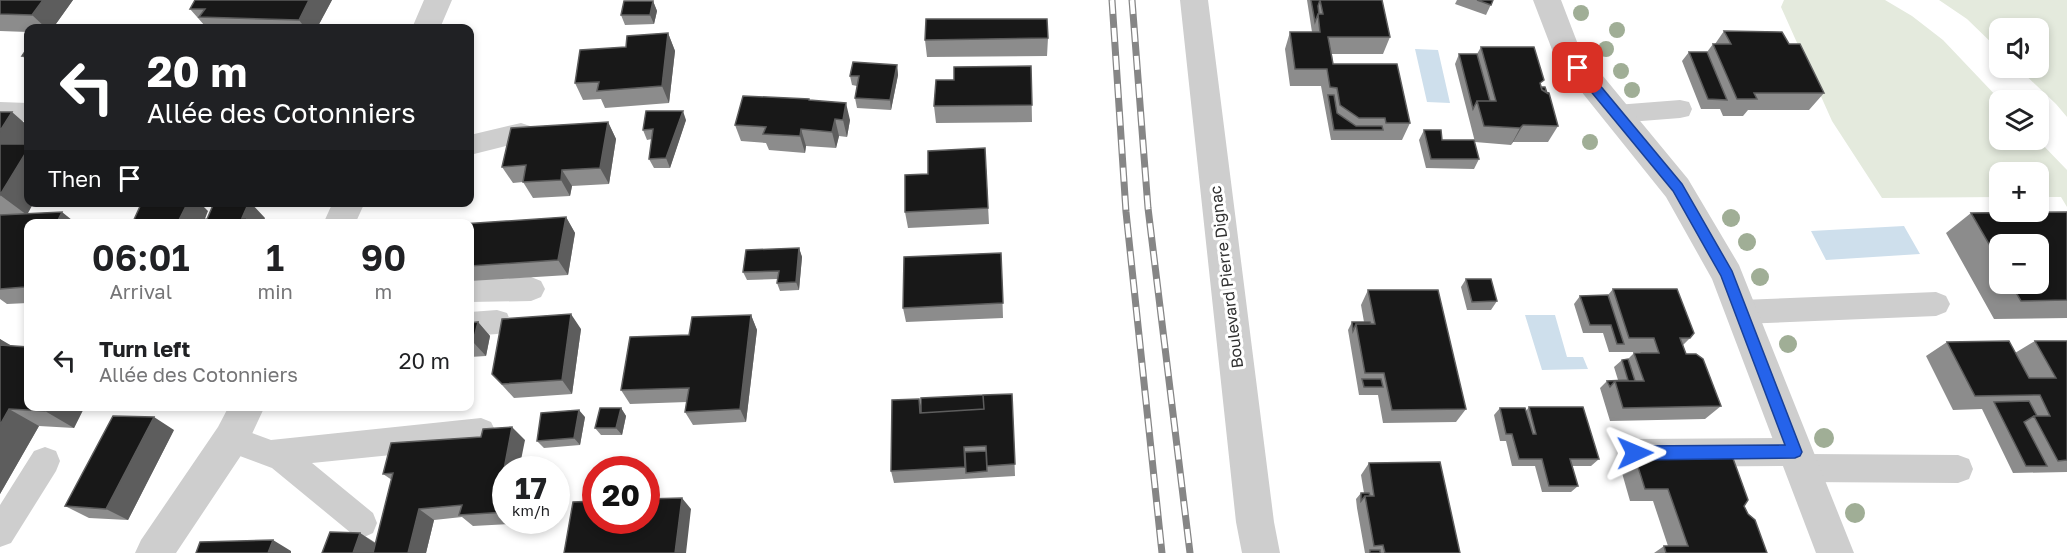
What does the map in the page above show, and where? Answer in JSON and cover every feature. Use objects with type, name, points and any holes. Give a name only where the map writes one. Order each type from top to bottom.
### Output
[{"type":"street","points":[[428,24],[438,0]]},
{"type":"street","name":"Boulevard Pierre Dignac","points":[[1194,0],[1255,522],[1261,553]]},
{"type":"street","points":[[1547,0],[1566,52],[1677,188],[1727,275],[1834,553]]},
{"type":"street","points":[[154,553],[231,439],[245,411]]},
{"type":"lane","points":[[1616,114],[1680,109]]},
{"type":"lane","points":[[0,111],[24,112]]},
{"type":"lane","points":[[474,145],[521,133]]},
{"type":"lane","points":[[474,291],[531,289]]},
{"type":"lane","points":[[1741,312],[1936,304]]},
{"type":"lane","points":[[474,324],[497,322]]},
{"type":"lane","points":[[270,454],[480,432]]},
{"type":"lane","points":[[231,439],[282,458],[362,523]]},
{"type":"lane","points":[[1635,453],[1958,469]]},
{"type":"lane","points":[[0,532],[45,461]]},
{"type":"shaded area","points":[[1784,0],[1885,0],[1912,16],[1943,40],[1990,90],[1989,150],[2048,150],[2067,170],[2067,207],[2061,197],[2049,197],[2049,162],[1989,162],[1989,197],[1882,198],[1832,121],[1781,7]]},
{"type":"shaded area","points":[[1939,0],[2067,0],[2067,117],[2049,97],[2049,90],[2041,90],[2029,78],[2049,78],[2049,18],[1989,18],[1989,40],[1967,19]]},
{"type":"water","points":[[1415,49],[1438,50],[1450,103],[1427,102]]},
{"type":"water","points":[[1904,226],[1920,254],[1826,260],[1811,231]]},
{"type":"water","points":[[1525,315],[1555,315],[1567,357],[1583,357],[1588,369],[1542,370]]},
{"type":"building","points":[[0,0],[43,0],[32,15],[0,14]]},
{"type":"building","points":[[195,0],[309,0],[299,20],[199,17],[205,9],[190,9]]},
{"type":"building","points":[[1311,0],[1320,0],[1319,14],[1315,22]]},
{"type":"building","points":[[1320,0],[1382,0],[1390,37],[1328,37],[1333,64],[1397,64],[1410,123],[1386,123],[1385,118],[1359,118],[1340,105],[1337,88],[1330,87],[1327,69],[1295,69],[1290,32],[1320,32],[1318,14],[1323,14]]},
{"type":"building","points":[[1477,0],[1493,0],[1491,5]]},
{"type":"building","points":[[624,1],[653,1],[650,15],[621,15]]},
{"type":"building","points":[[926,19],[1047,19],[1048,38],[925,40]]},
{"type":"building","points":[[1724,31],[1782,32],[1789,44],[1800,44],[1824,93],[1754,93],[1757,99],[1737,99],[1713,44],[1731,44]]},
{"type":"building","points":[[668,33],[662,86],[597,91],[599,82],[575,83],[580,50],[626,47],[627,36]]},
{"type":"building","points":[[1481,47],[1534,47],[1544,80],[1540,83],[1542,90],[1549,93],[1558,126],[1523,125],[1520,128],[1484,126],[1477,101],[1496,101]]},
{"type":"building","points":[[1689,52],[1707,52],[1727,100],[1708,99]]},
{"type":"building","points":[[1459,54],[1477,54],[1490,101],[1477,101],[1473,109]]},
{"type":"building","points":[[853,62],[897,65],[890,100],[855,98],[859,76],[850,76]]},
{"type":"building","points":[[1031,66],[1032,105],[934,106],[936,80],[954,80],[954,67]]},
{"type":"building","points":[[1328,95],[1334,95],[1337,113],[1356,126],[1382,126],[1383,130],[1334,130]]},
{"type":"building","points":[[743,96],[846,103],[843,120],[835,119],[832,132],[801,129],[800,136],[763,134],[766,127],[735,125]]},
{"type":"building","points":[[646,111],[683,111],[666,158],[649,159],[653,129],[643,130]]},
{"type":"building","points":[[0,112],[12,112],[0,131]]},
{"type":"building","points":[[608,122],[600,168],[562,170],[561,180],[523,182],[526,165],[502,167],[511,128]]},
{"type":"building","points":[[1424,130],[1441,130],[1442,140],[1474,140],[1479,159],[1431,159]]},
{"type":"building","points":[[0,144],[24,144],[24,156],[0,195]]},
{"type":"building","points":[[985,148],[988,208],[905,212],[905,175],[928,174],[928,151]]},
{"type":"building","points":[[140,207],[186,207],[180,219],[134,219]]},
{"type":"building","points":[[212,207],[247,207],[242,218],[247,218],[207,219]]},
{"type":"building","points":[[62,212],[58,219],[24,219],[24,287],[0,289],[0,215]]},
{"type":"building","points":[[2049,212],[2067,212],[2067,300],[2021,301],[2017,294],[2049,294],[2049,234],[1989,234],[1989,244],[1971,213],[1989,213],[1989,222],[2049,222]]},
{"type":"building","points":[[566,217],[558,260],[474,266],[474,223]]},
{"type":"building","points":[[799,248],[796,282],[777,283],[779,271],[743,272],[746,250]]},
{"type":"building","points":[[1001,253],[1003,303],[903,308],[904,257]]},
{"type":"building","points":[[1466,279],[1491,279],[1497,301],[1472,302]]},
{"type":"building","points":[[1613,289],[1677,289],[1694,333],[1690,338],[1680,338],[1686,354],[1696,354],[1703,359],[1721,406],[1623,408],[1615,381],[1644,381],[1634,353],[1659,353],[1654,338],[1629,338]]},
{"type":"building","points":[[1368,290],[1438,290],[1466,409],[1392,410],[1384,373],[1365,373],[1356,324],[1375,324]]},
{"type":"building","points":[[1608,295],[1624,344],[1617,344],[1611,325],[1590,325],[1580,296]]},
{"type":"building","points":[[571,314],[562,380],[502,384],[492,374],[502,319]]},
{"type":"building","points":[[751,315],[740,409],[685,412],[689,388],[621,390],[630,337],[689,335],[692,317]]},
{"type":"building","points":[[474,322],[478,322],[474,338]]},
{"type":"building","points":[[1352,322],[1370,322],[1371,324],[1356,324],[1353,331]]},
{"type":"building","points":[[2009,341],[2029,378],[2056,378],[2035,341],[2067,341],[2067,460],[2058,461],[2034,416],[2050,416],[2040,395],[1975,396],[1947,342]]},
{"type":"building","points":[[0,345],[24,347],[24,410],[9,409],[0,425]]},
{"type":"building","points":[[1628,359],[1635,381],[1615,381],[1610,387],[1607,381],[1628,380],[1622,360]]},
{"type":"building","points":[[1362,379],[1381,379],[1383,387],[1364,387]]},
{"type":"building","points":[[1012,394],[1015,464],[987,466],[986,446],[964,447],[965,467],[891,471],[892,400],[919,399],[920,413],[984,409],[983,395]]},
{"type":"building","points":[[983,395],[984,409],[921,413],[921,398]]},
{"type":"building","points":[[2029,401],[2037,416],[2024,422],[2047,466],[2026,466],[1994,402]]},
{"type":"building","points":[[1529,407],[1583,407],[1599,459],[1570,459],[1578,486],[1549,486],[1542,459],[1519,459],[1512,434],[1506,434],[1500,408],[1525,408],[1533,434],[1536,434]]},
{"type":"building","points":[[600,408],[621,408],[616,428],[595,428]]},
{"type":"building","points":[[579,410],[574,438],[537,441],[541,413]]},
{"type":"building","points":[[113,416],[154,417],[106,509],[65,506]]},
{"type":"building","points":[[512,427],[506,456],[492,456],[492,513],[459,515],[462,505],[419,509],[408,553],[373,553],[393,473],[383,474],[391,443],[481,437],[483,429]]},
{"type":"building","points":[[986,451],[987,471],[966,473],[965,452]]},
{"type":"building","points":[[1731,453],[1748,500],[1744,506],[1755,520],[1767,553],[1666,553],[1664,546],[1688,546],[1668,489],[1645,489],[1634,454]]},
{"type":"building","points":[[1440,462],[1460,553],[1385,553],[1383,545],[1374,546],[1365,496],[1374,496],[1369,463]]},
{"type":"building","points":[[1361,493],[1369,493],[1370,496],[1365,496],[1361,501]]},
{"type":"building","points":[[682,498],[675,553],[564,553],[567,534],[570,534],[573,502],[582,502],[582,534],[660,534],[660,499]]},
{"type":"building","points":[[330,532],[360,533],[353,553],[322,553]]},
{"type":"building","points":[[273,540],[268,553],[196,553],[200,542]]},
{"type":"building","points":[[1370,550],[1380,550],[1380,553],[1370,553]]},
{"type":"railway","points":[[1112,0],[1126,212],[1162,553]]},
{"type":"railway","points":[[1132,0],[1148,208],[1190,553]]},
{"type":"route","points":[[1578,68],[1677,188],[1727,275],[1795,452],[1635,453]]}]
